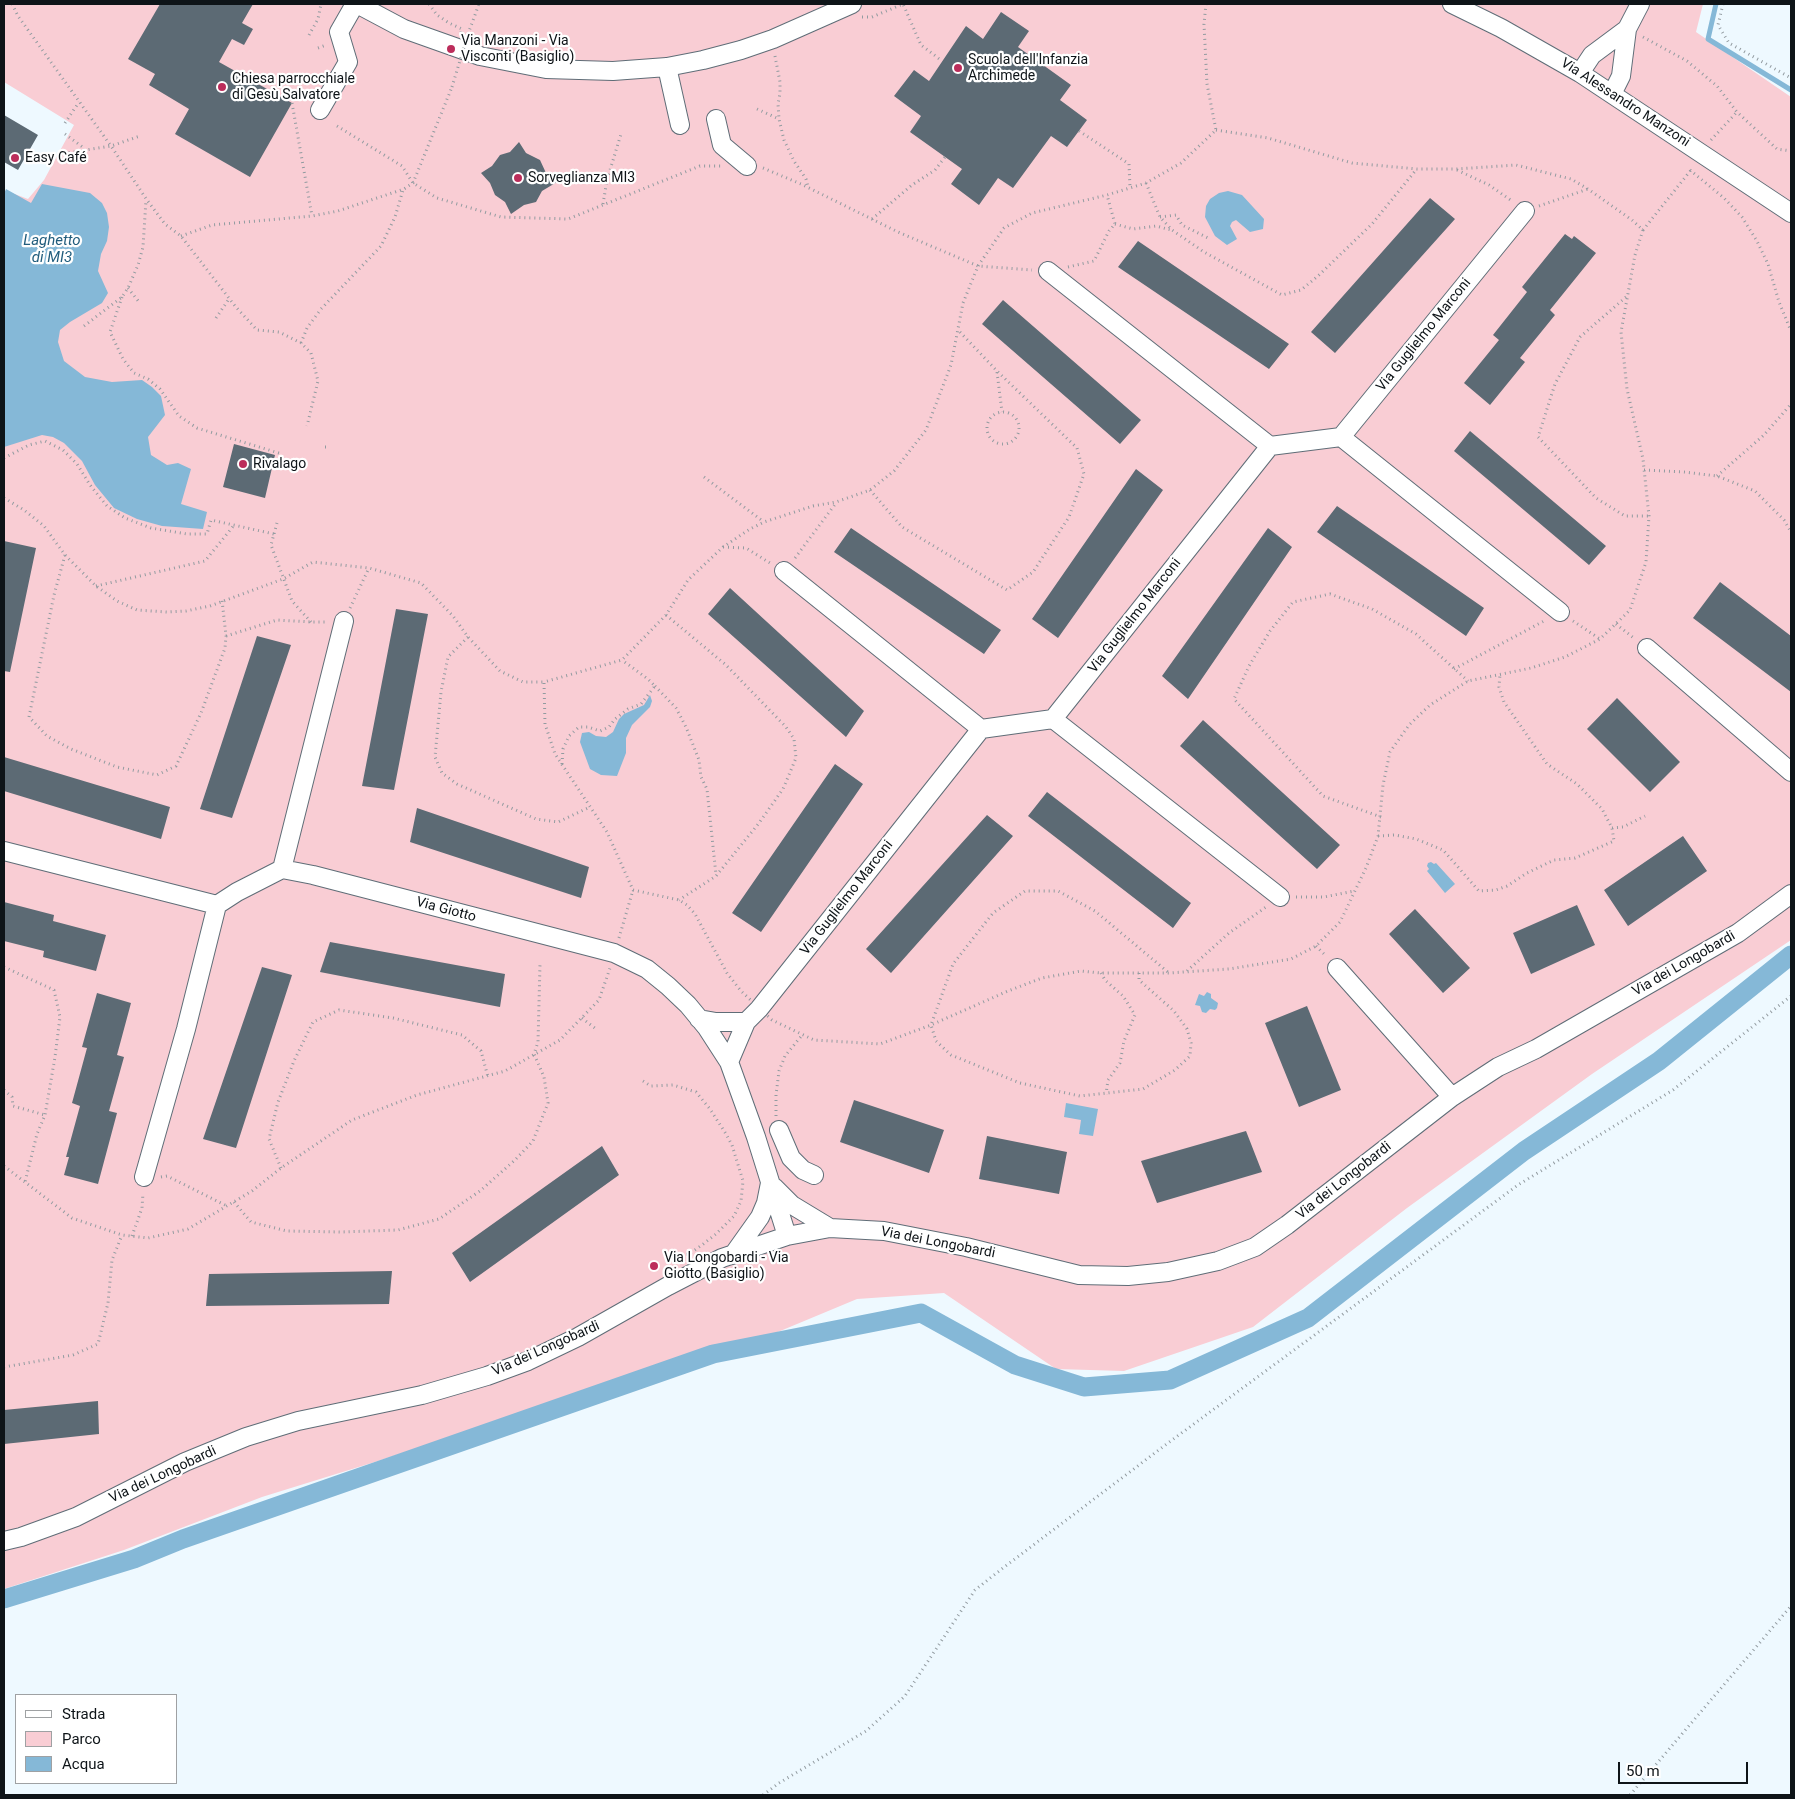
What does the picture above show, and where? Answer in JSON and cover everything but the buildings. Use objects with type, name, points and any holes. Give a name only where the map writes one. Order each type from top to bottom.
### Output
[{"type":"street","points":[[320,110],[348,62],[339,32],[356,4],[404,29],[480,56],[546,69],[613,71],[667,67],[702,60],[740,50],[857,11]]},
{"type":"street","name":"Via Alessandro Manzoni","points":[[1452,4],[1501,28],[1704,147],[1791,213]]},
{"type":"street","points":[[1612,94],[1621,76],[1627,29],[1640,4]]},
{"type":"street","points":[[1580,73],[1592,55],[1627,29]]},
{"type":"street","points":[[667,67],[680,125]]},
{"type":"street","points":[[716,119],[722,145],[747,166]]},
{"type":"street","name":"Via Guglielmo Marconi","points":[[1341,437],[1525,211]]},
{"type":"street","points":[[1048,271],[1270,446],[1341,437],[1560,612]]},
{"type":"street","name":"Via Guglielmo Marconi","points":[[1053,719],[1270,446]]},
{"type":"street","points":[[784,571],[981,729],[1053,719],[1280,897]]},
{"type":"street","points":[[144,1177],[186,1029],[217,905],[237,892],[282,869],[344,621]]},
{"type":"street","points":[[1647,648],[1791,772]]},
{"type":"street","name":"Via Guglielmo Marconi","points":[[729,1062],[746,1022],[759,1009],[981,729]]},
{"type":"street","points":[[4,851],[217,905]]},
{"type":"street","name":"Via Giotto","points":[[282,869],[313,875],[614,953],[647,969],[668,986],[699,1018],[729,1062],[756,1137],[787,1236]]},
{"type":"street","name":"Via dei Longobardi","points":[[4,1541],[21,1537],[76,1517],[185,1462],[246,1436],[298,1421],[422,1394],[486,1376],[528,1361],[578,1337],[722,1258],[787,1236],[830,1228],[884,1230],[966,1247],[1079,1275],[1128,1276],[1168,1272],[1218,1261],[1255,1247],[1287,1225],[1452,1097],[1498,1067],[1536,1049],[1738,933],[1791,894]]},
{"type":"street","points":[[1337,968],[1452,1097]]},
{"type":"street","points":[[699,1018],[735,1024],[746,1022]]},
{"type":"street","points":[[778,1130],[790,1158],[803,1170],[814,1175]]},
{"type":"street","points":[[732,1255],[760,1216],[766,1203],[770,1183]]},
{"type":"street","name":"Via Giotto","points":[[770,1183],[792,1206],[830,1228]]},
{"type":"path","points":[[12,4],[18,16],[111,146],[146,200],[165,224],[181,236],[229,299],[257,330],[279,332],[302,342],[311,353],[318,381],[306,426]]},
{"type":"path","points":[[309,35],[318,19],[321,4]]},
{"type":"path","points":[[181,236],[212,225],[338,212],[404,189],[413,184],[452,86],[479,4]]},
{"type":"path","points":[[857,11],[872,17],[904,4],[921,45],[942,61]]},
{"type":"path","points":[[1206,4],[1204,24],[1207,84],[1216,130]]},
{"type":"path","points":[[1723,4],[1718,25],[1729,43],[1791,78]]},
{"type":"path","points":[[1627,29],[1688,61],[1717,86],[1737,112],[1777,149],[1791,151]]},
{"type":"path","points":[[783,51],[775,55],[780,82],[779,119],[784,140],[794,161],[806,179],[808,187]]},
{"type":"path","points":[[66,123],[79,102]]},
{"type":"path","points":[[292,103],[312,216]]},
{"type":"path","points":[[758,109],[779,119]]},
{"type":"path","points":[[633,890],[679,900],[695,914],[727,973],[741,991],[772,1020],[814,1040],[880,1044],[931,1026],[1008,991],[1042,978],[1081,971],[1101,973],[1169,973],[1229,968],[1291,959],[1316,946],[1340,922],[1378,836],[1383,784],[1390,752],[1409,725],[1430,705],[1468,681],[1531,668],[1565,657],[1600,639],[1630,610],[1646,562],[1649,516],[1644,470],[1627,389],[1621,332],[1635,255],[1643,230],[1690,170],[1704,147],[1737,112]]},
{"type":"path","points":[[337,126],[402,166],[413,184],[437,198],[501,217],[568,218],[700,166],[758,166],[808,187],[898,232],[978,266],[1048,271],[1094,260],[1109,231],[1116,224]]},
{"type":"path","points":[[1079,130],[1129,164],[1130,188]]},
{"type":"path","points":[[1216,130],[1268,138],[1352,163],[1417,169],[1456,169],[1516,165],[1571,179],[1588,188],[1643,230]]},
{"type":"path","points":[[4,498],[24,510],[44,526],[65,555],[96,586],[117,601],[137,610],[186,611],[210,606],[283,579],[314,562],[369,568],[421,583],[453,616],[468,637],[500,671],[523,682],[544,682],[622,660],[666,615],[688,580],[723,548],[750,529],[764,522],[813,506],[836,502],[870,490],[894,471],[926,430],[951,365],[964,303],[978,266],[1004,228],[1032,213],[1107,195],[1146,183],[1181,163],[1216,130]]},
{"type":"path","points":[[64,134],[85,149]]},
{"type":"path","points":[[603,204],[606,180],[621,134]]},
{"type":"path","points":[[54,155],[111,146],[140,136]]},
{"type":"path","points":[[872,219],[912,185],[936,170],[945,157]]},
{"type":"path","points":[[1146,183],[1160,217],[1172,230],[1204,252],[1282,295],[1301,290],[1318,276],[1372,224],[1417,169]]},
{"type":"path","points":[[1690,170],[1724,198],[1742,217],[1757,241],[1768,264],[1779,302],[1791,331]]},
{"type":"path","points":[[302,342],[307,328],[321,309],[381,246],[395,217],[404,189]]},
{"type":"path","points":[[1107,195],[1116,224]]},
{"type":"path","points":[[146,200],[143,247],[138,265],[122,297],[110,332],[123,359],[134,374],[160,388],[179,416],[197,428],[282,454]]},
{"type":"path","points":[[1160,217],[1176,216],[1182,225],[1210,240]]},
{"type":"path","points":[[1116,224],[1133,229],[1156,226],[1172,230]]},
{"type":"path","points":[[128,288],[139,302]]},
{"type":"path","points":[[1627,296],[1580,337],[1555,384],[1538,437],[1596,498],[1625,516],[1649,516]]},
{"type":"path","points":[[84,326],[122,297]]},
{"type":"path","points":[[216,318],[229,299]]},
{"type":"path","points":[[870,490],[902,527],[1007,590],[1033,572],[1070,517],[1084,474],[1077,448],[997,371],[959,331]]},
{"type":"path","points":[[997,371],[1002,412]]},
{"type":"path","points":[[1717,476],[1764,435],[1791,404]]},
{"type":"path","points":[[1002,412],[1014,415],[1019,425],[1019,431],[1013,441],[1000,444],[989,436],[987,427],[990,418],[994,414],[1002,412]]},
{"type":"path","points":[[4,458],[29,445],[45,441],[63,450],[77,464],[106,506],[125,518],[151,528],[187,534],[207,534],[212,520],[274,534]]},
{"type":"path","points":[[1644,470],[1717,476],[1755,491],[1784,520],[1791,532]]},
{"type":"path","points":[[704,477],[764,522]]},
{"type":"path","points":[[723,548],[746,548],[784,571],[836,502]]},
{"type":"path","points":[[277,523],[271,545],[292,601],[311,622]]},
{"type":"path","points":[[96,586],[205,561],[235,524]]},
{"type":"path","points":[[65,555],[54,595],[29,717],[47,736],[71,749],[117,766],[157,775],[176,766],[200,713],[225,648],[226,636],[222,600]]},
{"type":"path","points":[[226,636],[277,620],[344,621],[369,568]]},
{"type":"path","points":[[1381,817],[1323,796],[1234,699],[1249,666],[1270,631],[1293,602],[1330,594],[1372,610],[1416,634],[1468,681]]},
{"type":"path","points":[[1454,669],[1560,612],[1600,639]]},
{"type":"path","points":[[666,615],[726,665],[786,727],[794,739],[796,758],[782,789],[759,823],[716,876],[679,900]]},
{"type":"path","points":[[1616,624],[1647,648]]},
{"type":"path","points":[[468,637],[448,657],[441,692],[435,758],[442,773],[457,784],[536,819],[558,822],[590,807]]},
{"type":"path","points":[[622,660],[655,686],[676,708],[686,727],[699,760],[701,777],[707,789],[716,876]]},
{"type":"path","points":[[1378,836],[1394,835],[1416,839],[1443,850],[1479,891],[1496,890],[1508,886],[1554,860],[1575,858],[1614,841],[1612,828],[1602,809],[1577,784],[1547,764],[1504,702],[1499,687],[1500,674]]},
{"type":"path","points":[[4,1166],[72,1218],[122,1235],[148,1238],[188,1229],[252,1191],[281,1168],[352,1120],[417,1095],[505,1071],[560,1040],[599,1000],[633,890],[607,832],[555,754],[545,724],[544,682]]},
{"type":"path","points":[[562,765],[563,749],[569,736],[579,728],[588,727],[600,731],[609,727],[615,719],[628,709],[641,704],[655,686]]},
{"type":"path","points":[[1612,828],[1623,827],[1645,816]]},
{"type":"path","points":[[1187,972],[1229,933],[1280,897],[1324,897],[1355,890]]},
{"type":"path","points":[[1139,973],[1139,980],[1174,1011],[1187,1029],[1191,1043],[1190,1056],[1175,1070],[1143,1090],[1080,1096],[1020,1083],[951,1056],[936,1041],[931,1026],[953,964],[993,913],[1025,891],[1058,891],[1095,911],[1169,973]]},
{"type":"path","points":[[234,1202],[251,1222],[288,1230],[341,1232],[398,1230],[439,1219],[480,1191],[515,1160],[533,1140],[548,1103],[544,1077],[534,1054],[538,1042],[540,964]]},
{"type":"path","points":[[4,967],[54,990],[60,1017],[45,1115],[37,1134],[25,1182]]},
{"type":"path","points":[[1101,973],[1105,980],[1123,996],[1135,1015],[1124,1041],[1120,1064],[1108,1080],[1106,1094]]},
{"type":"path","points":[[763,1795],[779,1783],[866,1731],[905,1696],[975,1590],[1003,1568],[1215,1408],[1518,1185],[1673,1090],[1791,996]]},
{"type":"path","points":[[281,1168],[269,1139],[278,1102],[294,1061],[314,1022],[339,1010],[393,1018],[462,1035],[481,1051],[488,1077]]},
{"type":"path","points":[[582,1018],[596,1029]]},
{"type":"path","points":[[778,1130],[776,1095],[779,1071],[785,1056],[803,1034]]},
{"type":"path","points":[[644,1081],[651,1086],[674,1085],[696,1092],[710,1109],[732,1145],[743,1181],[741,1201],[734,1216],[702,1245],[688,1254],[681,1255]]},
{"type":"path","points":[[4,1090],[12,1097],[13,1106],[45,1115]]},
{"type":"path","points":[[132,1236],[142,1208],[144,1177],[168,1176],[227,1206]]},
{"type":"path","points":[[4,1367],[73,1355],[98,1344],[108,1303],[112,1260],[122,1235]]},
{"type":"path","points":[[1630,1795],[1791,1606]]},
{"type":"green space","points":[[4,4],[1703,4],[1696,32],[1791,97],[1791,940],[1592,1074],[1407,1208],[1253,1327],[1124,1371],[1056,1369],[944,1293],[857,1299],[761,1339],[655,1369],[378,1461],[262,1497],[124,1550],[4,1589],[4,190],[28,199],[44,180],[74,125],[4,82]]},
{"type":"water","name":"Laghetto di MI3","points":[[42,184],[90,193],[102,203],[107,213],[109,227],[98,271],[108,293],[102,303],[60,330],[58,342],[64,361],[85,377],[112,382],[142,380],[161,396],[165,415],[148,437],[151,455],[167,465],[178,463],[191,469],[181,504],[207,512],[203,529],[162,526],[137,519],[114,508],[95,485],[82,461],[64,443],[53,437],[42,435],[4,447],[4,194],[6,189],[31,203]]},
{"type":"water","points":[[1228,191],[1242,195],[1264,219],[1263,229],[1250,232],[1236,220],[1232,222],[1230,226],[1237,239],[1227,245],[1215,236],[1205,217],[1206,206],[1210,199],[1219,193]]},
{"type":"water","points":[[650,695],[652,701],[650,707],[632,725],[626,738],[626,753],[617,776],[601,775],[590,769],[580,742],[582,733],[589,732],[596,736],[606,737],[613,732],[619,719],[624,714],[644,705]]},
{"type":"water","points":[[1428,863],[1436,863],[1455,884],[1445,893],[1427,871],[1429,869]]},
{"type":"water","points":[[1207,992],[1218,1003],[1215,1010],[1210,1009],[1206,1013],[1202,1012],[1200,1006],[1195,1005],[1199,994],[1204,996]]},
{"type":"water","points":[[1066,1103],[1098,1109],[1093,1136],[1079,1134],[1081,1120],[1064,1117]]},
{"type":"waterway","points":[[1716,4],[1708,39],[1791,90]]},
{"type":"waterway","points":[[4,1599],[134,1559],[183,1539],[713,1354],[921,1313],[1015,1365],[1084,1387],[1170,1380],[1308,1318],[1524,1151],[1659,1061],[1791,955]]},
{"type":"place","name":"Via Manzoni - Via Visconti (Basiglio)","points":[[451,49]]},
{"type":"place","name":"Scuola dell'Infanzia Archimede","points":[[958,68]]},
{"type":"place","name":"Chiesa parrocchiale di Gesù Salvatore","points":[[222,87]]},
{"type":"place","name":"Easy Café","points":[[15,158]]},
{"type":"place","name":"Sorveglianza MI3","points":[[518,178]]},
{"type":"place","name":"Rivalago","points":[[243,464]]},
{"type":"place","name":"Via Longobardi - Via Giotto (Basiglio)","points":[[654,1266]]}]
